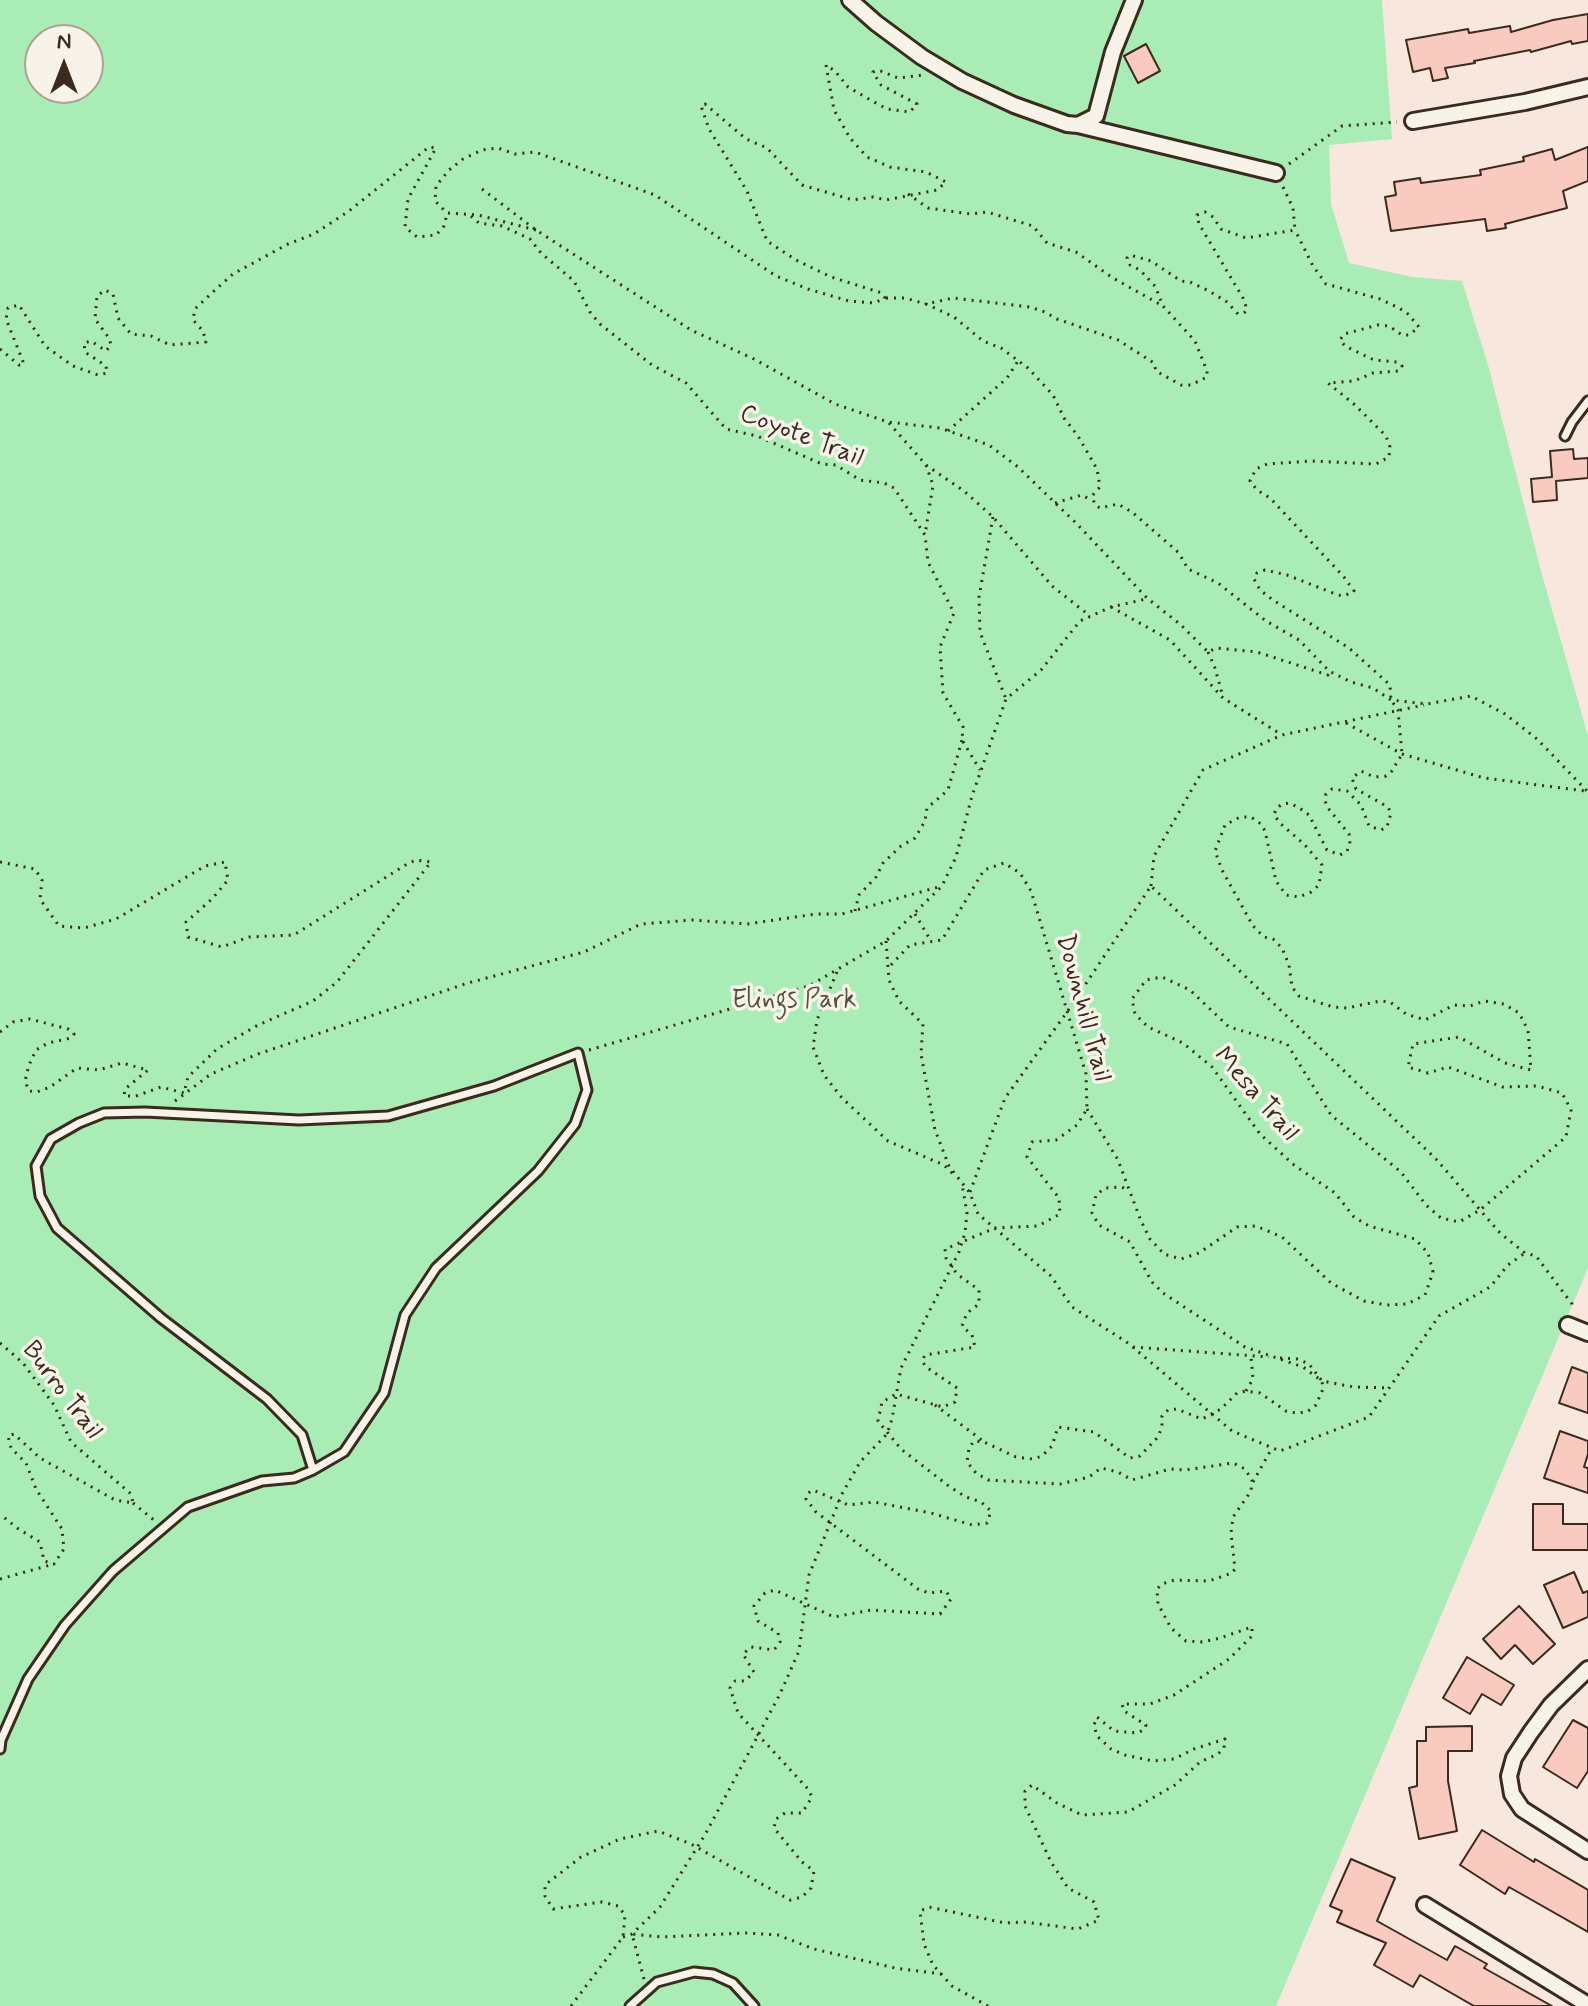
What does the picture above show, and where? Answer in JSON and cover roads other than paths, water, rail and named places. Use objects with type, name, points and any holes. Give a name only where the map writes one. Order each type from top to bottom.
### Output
[{"type":"street","points":[[850,0],[880,27],[945,71],[1014,105],[1067,124],[1276,173]]},
{"type":"street","points":[[1078,125],[1096,116],[1113,52],[1134,0]]},
{"type":"street","points":[[1413,121],[1525,102],[1588,87]]},
{"type":"street","points":[[1568,1325],[1588,1333]]},
{"type":"street","points":[[1588,1669],[1551,1705],[1531,1732],[1514,1758],[1509,1776],[1512,1794],[1522,1809],[1588,1851]]},
{"type":"street","points":[[1425,1905],[1588,2005]]},
{"type":"lane","points":[[1565,436],[1588,401]]},
{"type":"lane","points":[[0,1749],[1,1740],[28,1679],[65,1625],[113,1571],[162,1528],[188,1507],[262,1481],[294,1478],[313,1470],[344,1452],[384,1393],[405,1315],[436,1268],[538,1171],[575,1124],[587,1090],[578,1053],[494,1086],[388,1116],[299,1120],[145,1112],[104,1113],[51,1139],[36,1166],[40,1196],[57,1228],[161,1318],[267,1399],[302,1435],[313,1470]]},
{"type":"lane","points":[[630,2006],[657,1982],[675,1975],[703,1973],[733,1983],[754,2006]]},
{"type":"park label","name":"Elings Park","points":[[794,1002]]}]
